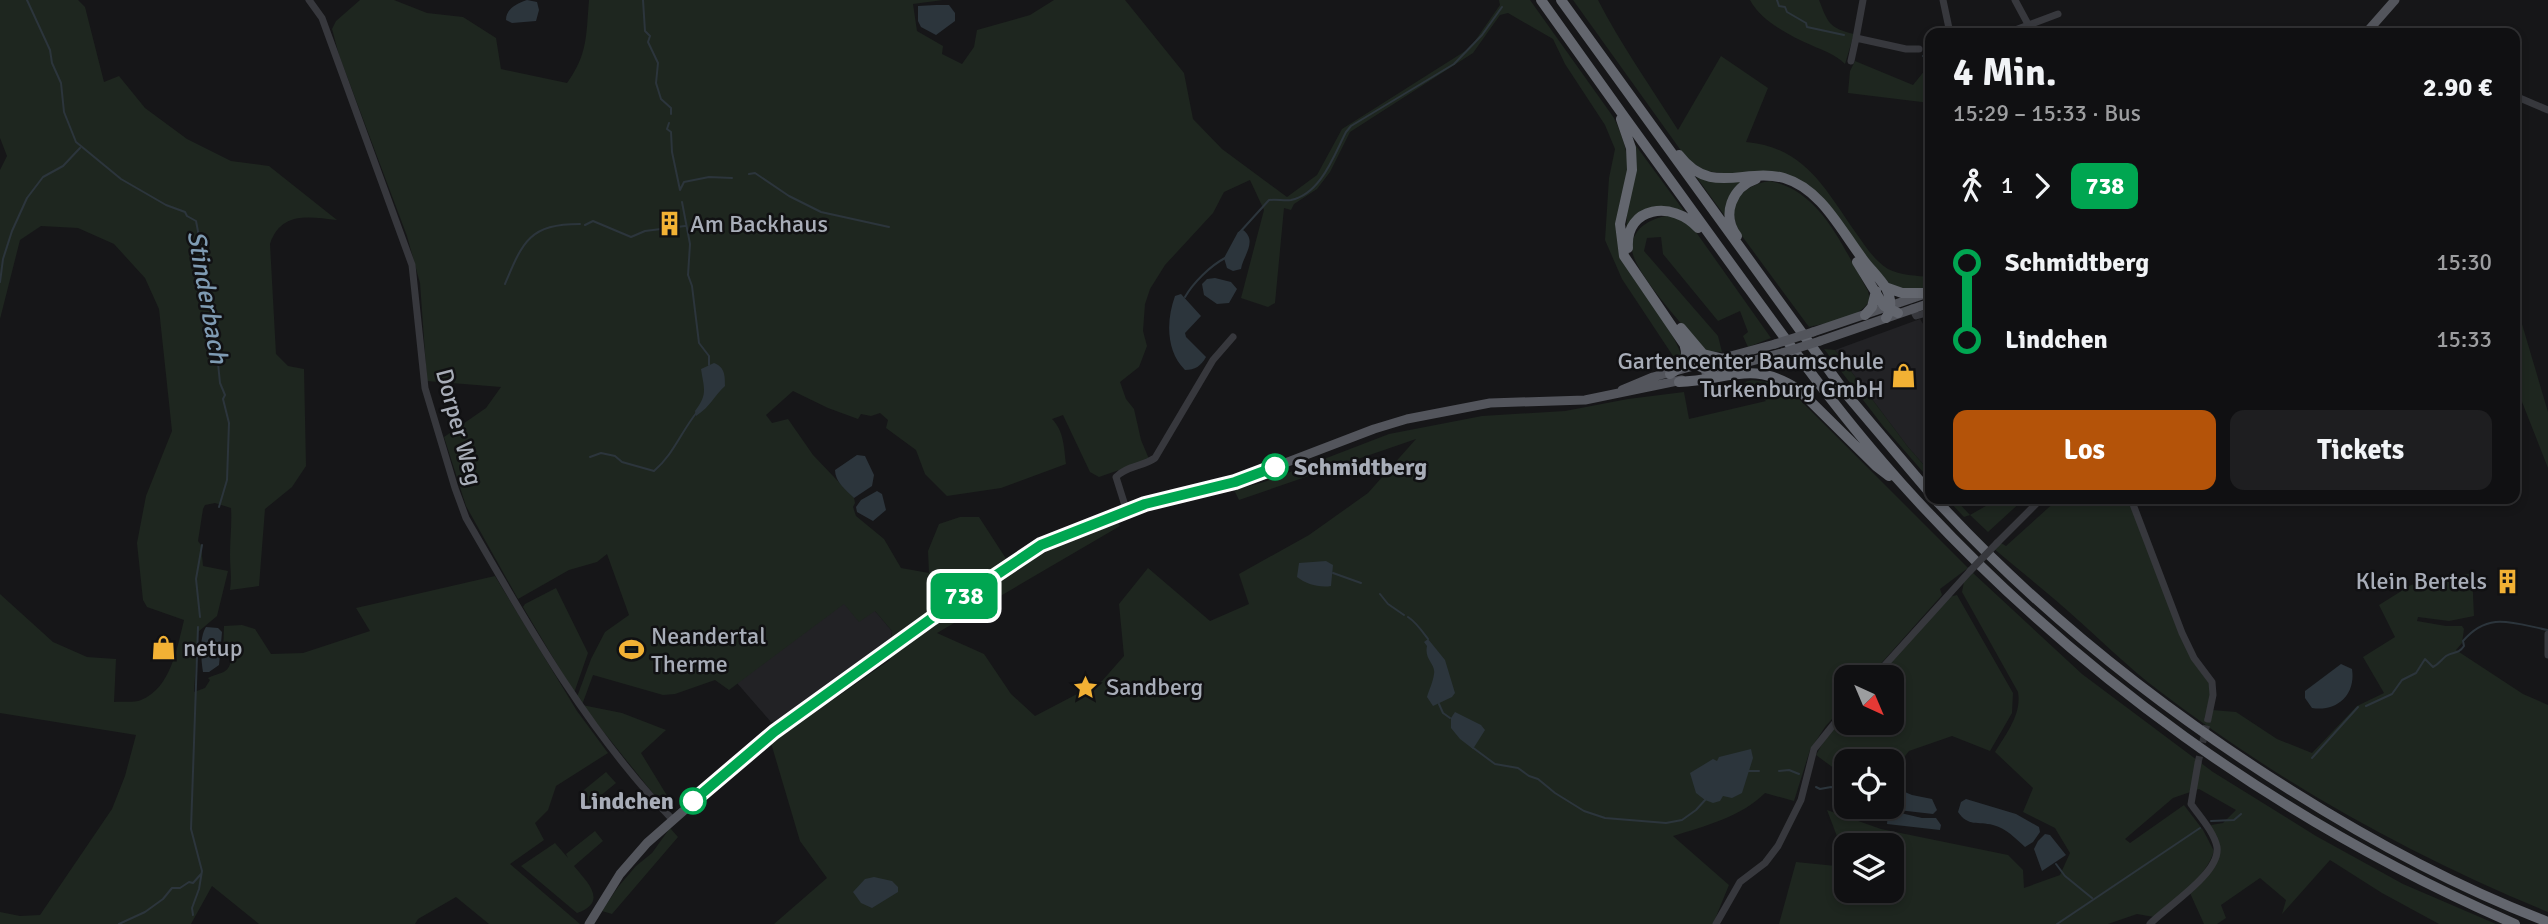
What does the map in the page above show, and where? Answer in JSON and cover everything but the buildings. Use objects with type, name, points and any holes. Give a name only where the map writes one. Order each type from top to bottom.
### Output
[{"type":"highway","points":[[1541,0],[1815,379],[1903,485],[2022,607],[2091,666],[2193,743],[2294,811],[2429,885],[2515,924]]},
{"type":"highway","points":[[1561,0],[1847,395],[1925,487]]},
{"type":"highway","points":[[1617,107],[1631,148],[1632,170],[1620,224],[1624,256],[1699,366],[1712,372]]},
{"type":"highway","points":[[1648,121],[1658,126],[1684,161],[1707,176],[1726,179],[1776,176],[1807,189],[1822,204],[1881,289],[1890,311]]},
{"type":"highway","points":[[1744,255],[1730,219],[1736,193],[1753,180],[1772,179],[1785,182],[1807,194],[1881,289],[1925,297]]},
{"type":"highway","points":[[1724,359],[1707,356],[1699,351],[1663,305],[1634,267],[1628,248],[1629,236],[1634,225],[1643,216],[1671,210],[1692,221],[1730,263]]},
{"type":"highway","points":[[1866,314],[1881,289]]},
{"type":"highway","points":[[1670,374],[1685,361],[1687,352],[1684,344]]},
{"type":"highway","points":[[1679,382],[1731,373],[1761,373],[1786,381],[1799,390],[1876,466],[1903,485]]},
{"type":"highway","points":[[1940,504],[2032,597],[2099,655],[2241,760],[2340,821],[2393,849],[2548,922]]},
{"type":"main road","points":[[2370,28],[2395,0]]},
{"type":"main road","points":[[589,924],[633,857],[672,819],[774,732],[949,606],[1041,545],[1160,500],[1252,476],[1407,419],[1482,404],[1573,402],[1679,382],[1819,341],[1925,298]]},
{"type":"main road","points":[[1614,394],[1640,381],[1775,344],[1866,314],[1912,308],[1913,302],[1925,298]]},
{"type":"street","name":"Dorper Weg","points":[[309,0],[322,18],[412,265],[425,388],[466,518],[575,699],[634,779],[672,819]]},
{"type":"street","points":[[1852,61],[1863,0]]},
{"type":"street","points":[[1943,0],[1949,28]]},
{"type":"street","points":[[2014,0],[2029,26]]},
{"type":"street","points":[[2023,28],[2058,14]]},
{"type":"street","points":[[1856,38],[1906,49],[1919,49]]},
{"type":"street","points":[[2520,98],[2548,110]]},
{"type":"street","points":[[1912,308],[1916,316],[1925,313]]},
{"type":"street","points":[[1128,513],[1116,477],[1122,471],[1142,466],[1155,458],[1213,360],[1233,337]]},
{"type":"street","points":[[1885,665],[1970,571],[2036,504]]},
{"type":"street","points":[[2133,504],[2182,633],[2194,658],[2212,682],[2213,695],[2208,719]]},
{"type":"street","points":[[2548,634],[2548,655]]},
{"type":"street","points":[[1716,924],[1740,882],[1765,863],[1778,846],[1801,800],[1814,749],[1834,723]]},
{"type":"street","points":[[2150,924],[2183,896],[2216,859],[2214,839],[2191,804],[2198,763]]},
{"type":"shaded area","points":[[0,0],[78,0],[85,7],[104,82],[119,76],[145,108],[187,139],[231,161],[269,166],[337,220],[297,218],[281,226],[270,244],[276,354],[288,366],[304,369],[306,466],[292,487],[265,509],[259,586],[230,590],[231,508],[215,503],[205,505],[203,509],[198,541],[201,545],[203,566],[228,571],[217,616],[198,632],[194,692],[205,688],[210,680],[208,678],[224,672],[229,666],[232,656],[223,656],[224,626],[242,625],[255,629],[271,654],[303,653],[370,631],[356,608],[495,576],[577,711],[608,753],[556,786],[548,810],[535,823],[544,840],[510,864],[580,924],[489,924],[456,897],[418,919],[415,924],[259,924],[212,886],[191,924],[0,924],[0,912],[20,916],[40,915],[112,809],[125,776],[136,735],[0,713],[0,594],[53,642],[87,657],[116,659],[114,702],[141,700],[159,686],[171,666],[184,620],[147,607],[143,600],[137,543],[146,496],[172,431],[159,309],[145,278],[114,244],[78,228],[41,226],[20,240],[0,319],[0,170],[7,156],[0,138]]},
{"type":"shaded area","points":[[360,0],[394,0],[427,13],[463,17],[496,38],[501,69],[567,83],[582,53],[589,0],[943,0],[913,4],[917,31],[943,46],[942,54],[962,64],[974,47],[977,30],[1030,15],[1054,0],[1125,0],[1184,73],[1193,119],[1222,149],[1287,197],[1317,175],[1342,129],[1470,48],[1500,5],[1499,0],[1530,0],[1614,118],[1620,131],[1628,170],[1618,211],[1619,245],[1638,286],[1676,342],[1682,357],[1677,366],[1622,279],[1605,240],[1609,178],[1615,149],[1605,125],[1565,64],[1553,39],[1508,13],[1500,15],[1473,53],[1350,132],[1330,172],[1317,189],[1294,204],[1291,210],[1284,208],[1275,303],[1268,307],[1241,298],[1264,210],[1250,180],[1224,192],[1213,213],[1165,265],[1150,289],[1145,304],[1143,331],[1147,346],[1139,367],[1120,382],[1126,399],[1134,409],[1141,440],[1149,459],[1099,477],[1090,472],[1063,415],[1052,419],[1061,434],[1066,464],[1001,488],[947,496],[925,474],[916,450],[886,428],[888,420],[880,413],[871,416],[861,414],[858,419],[793,391],[766,415],[772,423],[788,419],[813,455],[854,498],[856,516],[884,539],[901,568],[929,573],[928,551],[939,524],[960,517],[979,517],[1014,571],[1054,547],[1118,522],[1120,526],[937,633],[984,654],[1011,694],[1035,716],[1102,681],[1124,656],[1119,604],[1148,568],[1210,621],[1249,604],[1239,574],[1309,535],[1368,493],[1416,439],[1239,500],[1234,490],[1264,482],[1389,434],[1482,416],[1565,411],[1684,392],[1689,419],[1766,401],[1745,382],[1752,380],[1784,384],[1968,568],[1940,589],[1942,595],[1880,665],[1834,665],[1834,717],[1810,750],[1794,801],[1765,793],[1734,815],[1673,836],[1729,885],[1713,924],[774,924],[827,878],[800,841],[771,743],[890,660],[889,657],[781,731],[890,653],[892,631],[875,611],[859,622],[844,604],[729,690],[715,680],[675,694],[663,695],[593,675],[582,705],[577,697],[591,659],[605,632],[629,615],[607,554],[597,562],[569,570],[518,599],[466,506],[444,437],[486,408],[501,387],[427,381],[420,283],[407,236],[339,55],[332,29],[336,21]]},
{"type":"shaded area","points":[[527,0],[537,2],[539,10],[536,21],[512,23],[506,20],[512,7]]},
{"type":"shaded area","points":[[1573,0],[1598,0],[1626,50],[1678,130],[1721,56],[1768,88],[1746,142],[1784,152],[1799,161],[1823,186],[1879,262],[1898,273],[1925,277],[1925,291],[1894,289],[1802,183],[1705,171],[1687,159]]},
{"type":"shaded area","points":[[1750,0],[1819,0],[1834,27],[1854,34],[1845,64],[1833,55],[1777,27],[1761,15]]},
{"type":"shaded area","points":[[949,5],[955,13],[955,21],[936,35],[921,27],[918,21],[918,6]]},
{"type":"shaded area","points":[[1855,61],[1913,85],[1925,70],[1925,102],[1848,93],[1850,71]]},
{"type":"shaded area","points":[[1631,139],[1684,211],[1663,206],[1649,209],[1626,234]]},
{"type":"shaded area","points":[[1692,171],[1746,180],[1727,219]]},
{"type":"shaded area","points":[[1770,181],[1788,187],[1804,197],[1818,209],[1829,224],[1868,291],[1870,300],[1858,312],[1843,319],[1809,327],[1739,232],[1734,207],[1740,195],[1757,184]]},
{"type":"shaded area","points":[[1673,215],[1691,225],[1771,338],[1748,347],[1743,336],[1748,332],[1740,311],[1718,321],[1663,254],[1661,237],[1647,238],[1644,251],[1718,336],[1722,352],[1705,351],[1663,302],[1642,273],[1632,250],[1635,235],[1645,224]]},
{"type":"shaded area","points":[[1243,230],[1249,239],[1248,249],[1241,269],[1233,271],[1227,268],[1224,258],[1238,232]]},
{"type":"shaded area","points":[[1207,279],[1231,282],[1237,289],[1229,303],[1217,304],[1204,295],[1202,284]]},
{"type":"shaded area","points":[[1181,294],[1201,316],[1185,333],[1186,337],[1206,357],[1197,367],[1189,370],[1185,370],[1179,362],[1171,345],[1170,315],[1175,296]]},
{"type":"shaded area","name":"Gartencenter Baumschule Turkenburg GmbH","points":[[1920,319],[1925,327],[1925,466],[1908,447],[1835,350]]},
{"type":"shaded area","points":[[2520,320],[2548,412],[2548,468],[2520,397]]},
{"type":"shaded area","points":[[1824,349],[1835,350],[1925,466],[1925,474],[1883,426]]},
{"type":"shaded area","points":[[714,363],[722,369],[725,386],[696,416],[695,411],[704,391],[701,369]]},
{"type":"shaded area","points":[[857,455],[865,456],[874,475],[872,486],[854,498],[839,482],[835,470]]},
{"type":"shaded area","points":[[877,491],[882,494],[886,510],[873,521],[857,512],[856,507],[861,500]]},
{"type":"shaded area","points":[[1952,504],[1960,504],[1970,515],[1964,517]]},
{"type":"shaded area","points":[[1989,504],[2019,504],[1988,532],[1970,515]]},
{"type":"shaded area","points":[[2052,504],[2130,504],[2180,634],[2210,684],[2212,710],[2236,712],[2277,739],[2312,753],[2357,706],[2384,693],[2363,657],[2395,637],[2379,605],[2411,585],[2472,573],[2474,616],[2449,621],[2418,617],[2417,621],[2462,626],[2462,643],[2456,650],[2523,694],[2548,705],[2548,912],[2395,841],[2250,755],[2158,690],[1993,548],[2001,543],[2006,546]]},
{"type":"shaded area","points":[[1326,561],[1333,565],[1331,586],[1313,585],[1297,577],[1299,563]]},
{"type":"shaded area","points":[[1973,573],[2082,674],[2213,772],[2316,836],[2403,884],[2496,924],[2439,924],[2382,893],[2330,860],[2282,914],[2286,900],[2260,878],[2221,905],[2226,918],[2217,924],[2204,924],[2190,893],[2217,863],[2211,825],[2223,823],[2236,810],[2199,789],[2173,798],[2125,839],[2130,843],[2184,805],[2203,830],[2214,851],[2197,879],[2154,917],[2137,914],[2108,924],[1779,924],[1796,862],[1834,866],[1834,903],[1904,903],[1904,834],[2008,855],[2023,870],[2024,888],[2060,875],[2070,853],[2055,828],[2023,812],[2033,788],[1995,752],[2015,716],[2018,692],[1962,592],[1964,582]]},
{"type":"shaded area","points":[[556,588],[588,653],[574,693],[523,607]]},
{"type":"shaded area","points":[[1957,595],[2013,693],[2012,713],[1990,751],[1952,736],[1909,751],[1904,757],[1904,749],[1834,749],[1834,768],[1816,755],[1834,726],[1834,735],[1904,735],[1904,665],[1888,665],[1949,597]]},
{"type":"shaded area","points":[[844,603],[875,611],[892,631],[890,642],[777,723],[771,722],[737,683]]},
{"type":"shaded area","points":[[206,627],[218,628],[222,632],[219,665],[209,672],[203,672],[201,643]]},
{"type":"shaded area","points":[[1428,639],[1445,660],[1455,693],[1433,706],[1427,697],[1434,670],[1424,642]]},
{"type":"shaded area","points":[[2341,664],[2352,669],[2348,694],[2337,704],[2321,709],[2312,708],[2305,698],[2305,691]]},
{"type":"shaded area","points":[[582,705],[622,713],[666,730],[641,753],[674,807],[668,812]]},
{"type":"shaded area","points":[[1455,712],[1481,725],[1485,730],[1473,749],[1451,728],[1451,718]]},
{"type":"shaded area","points":[[1751,749],[1753,758],[1742,793],[1732,798],[1723,796],[1720,801],[1713,803],[1696,793],[1690,773],[1713,759],[1717,761],[1719,757]]},
{"type":"shaded area","points":[[606,772],[616,783],[588,806],[579,794]]},
{"type":"shaded area","points":[[1904,792],[1932,799],[1937,810],[1933,814],[1904,811]]},
{"type":"shaded area","points":[[1966,799],[2016,814],[2039,827],[2040,832],[2033,842],[2025,847],[2002,828],[1970,822],[1962,817],[1958,812],[1961,802]]},
{"type":"shaded area","points":[[1827,810],[1834,812],[1834,819],[1853,819],[1901,833],[1836,833]]},
{"type":"shaded area","points":[[1904,814],[1936,818],[1941,825],[1940,830],[1887,824],[1887,819],[1904,819]]},
{"type":"shaded area","points":[[670,828],[678,837],[612,914],[602,911],[618,887],[636,866],[652,853]]},
{"type":"shaded area","points":[[595,831],[603,841],[574,866],[589,885],[594,898],[587,908],[577,913],[521,866],[555,843],[568,858],[566,854]]},
{"type":"shaded area","points":[[2045,834],[2050,835],[2066,855],[2042,871],[2034,849]]},
{"type":"shaded area","points":[[874,877],[892,881],[898,887],[898,892],[872,908],[861,903],[853,892],[865,879]]},
{"type":"waterway","name":"Stinderbach","points":[[27,0],[50,50],[52,63],[61,83],[64,112],[76,142],[121,179],[166,205],[185,212],[196,221],[212,304],[220,383],[225,395],[223,399],[229,423],[227,480],[219,507]]},
{"type":"waterway","points":[[643,0],[645,31],[650,36],[648,42],[658,63],[656,83],[661,99],[671,108],[671,114]]},
{"type":"waterway","points":[[1777,0],[1779,6],[1785,7],[1787,12],[1806,23],[1807,27],[1844,35]]},
{"type":"waterway","points":[[1240,232],[1269,200],[1291,200],[1311,190],[1325,172],[1351,126],[1454,64],[1482,35],[1502,7]]},
{"type":"waterway","points":[[669,123],[667,129],[671,132],[680,190]]},
{"type":"waterway","points":[[0,282],[3,259],[27,198],[43,177],[63,166],[80,148]]},
{"type":"waterway","points":[[749,174],[755,173],[789,196],[821,212],[889,227]]},
{"type":"waterway","points":[[680,190],[684,182],[709,177],[732,178]]},
{"type":"waterway","points":[[682,202],[690,244],[688,275],[692,286],[699,343],[709,356],[709,365]]},
{"type":"waterway","points":[[585,225],[593,221],[631,237],[645,231],[685,226]]},
{"type":"waterway","points":[[505,284],[517,256],[530,238],[550,227],[580,224]]},
{"type":"waterway","points":[[1185,297],[1202,275],[1225,258]]},
{"type":"waterway","points":[[590,457],[601,453],[615,456],[622,462],[654,471],[697,412]]},
{"type":"waterway","name":"Stinderbach","points":[[200,617],[196,579],[202,545]]},
{"type":"waterway","points":[[1333,573],[1361,583]]},
{"type":"waterway","points":[[1380,594],[1388,604],[1404,615]]},
{"type":"waterway","points":[[1408,617],[1428,639]]},
{"type":"waterway","points":[[2366,706],[2392,694],[2402,680],[2416,673],[2425,659],[2433,667],[2446,656],[2460,651],[2464,646],[2463,641],[2483,625],[2503,622],[2548,630]]},
{"type":"waterway","name":"Stinderbach","points":[[193,915],[192,908],[202,871],[191,829],[198,627]]},
{"type":"waterway","points":[[1439,704],[1443,713],[1450,718]]},
{"type":"waterway","points":[[2312,758],[2358,707]]},
{"type":"waterway","points":[[1472,747],[1495,764],[1518,768],[1584,811],[1605,818],[1666,823],[1682,820],[1706,799]]},
{"type":"waterway","points":[[1779,771],[1789,770],[1799,774]]},
{"type":"waterway","points":[[1747,771],[1759,771]]},
{"type":"waterway","points":[[1816,787],[1834,788]]},
{"type":"waterway","points":[[2211,821],[2234,820],[2241,814]]},
{"type":"waterway","points":[[2057,924],[2200,828]]},
{"type":"waterway","points":[[2056,864],[2065,876],[2092,898]]},
{"type":"waterway","points":[[119,924],[145,912],[163,899],[172,888],[193,883],[201,874]]},
{"type":"tunnel","points":[[2198,763],[2208,719]]},
{"type":"bus line","name":"738","points":[[693,801],[774,732],[932,618],[1041,545],[1145,504],[1235,482],[1275,467]]},
{"type":"place","name":"Am Backhaus","points":[[670,224]]},
{"type":"place","name":"Gartencenter Baumschule Turkenburg GmbH","points":[[1904,375]]},
{"type":"place","name":"Schmidtberg","points":[[1275,467]]},
{"type":"place","name":"Klein Bertels","points":[[2507,581]]},
{"type":"place","name":"netup","points":[[163,648]]},
{"type":"place","name":"Neandertal Therme","points":[[631,650]]},
{"type":"place","name":"Sandberg","points":[[1086,687]]},
{"type":"place","name":"Lindchen","points":[[693,801]]}]
